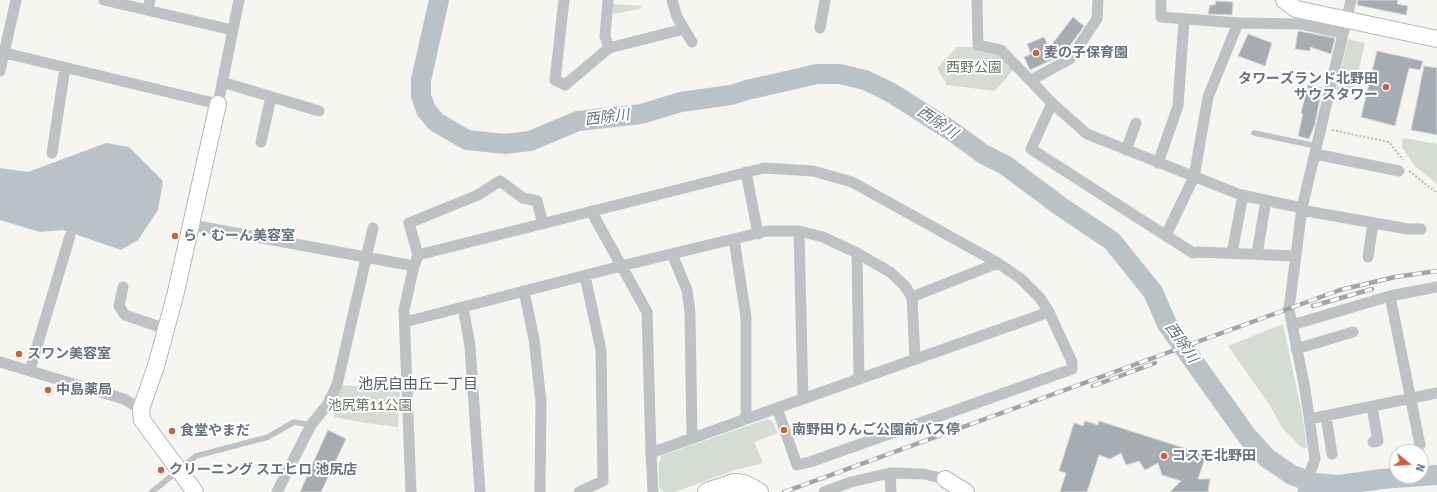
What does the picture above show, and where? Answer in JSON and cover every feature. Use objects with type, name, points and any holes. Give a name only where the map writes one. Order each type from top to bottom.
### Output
[{"type":"main road","points":[[706,492],[734,483],[744,484],[759,492]]},
{"type":"street","points":[[0,71],[16,0]]},
{"type":"street","points":[[104,0],[149,5],[232,30]]},
{"type":"street","points":[[195,492],[142,420],[141,409],[166,329],[192,224],[239,0]]},
{"type":"street","points":[[564,0],[555,80],[566,85],[609,48],[684,29]]},
{"type":"street","points":[[608,0],[605,36],[609,48]]},
{"type":"street","points":[[672,0],[677,17],[692,42]]},
{"type":"street","points":[[820,28],[825,0]]},
{"type":"street","points":[[978,0],[978,45],[1002,50],[1052,103],[1087,134],[1243,195],[1301,209],[1373,223],[1408,229],[1421,229]]},
{"type":"street","points":[[1030,80],[1070,60],[1097,18],[1098,0]]},
{"type":"street","points":[[1162,0],[1161,17],[1184,20],[1238,23],[1300,24],[1345,27],[1437,39]]},
{"type":"street","points":[[1284,0],[1296,9],[1345,27]]},
{"type":"street","points":[[1304,491],[1315,459],[1310,419],[1289,309],[1301,209],[1351,0]]},
{"type":"street","points":[[1158,163],[1178,106],[1184,20]]},
{"type":"street","points":[[1166,235],[1194,177],[1208,97],[1238,23]]},
{"type":"street","points":[[5,53],[218,104]]},
{"type":"street","points":[[52,152],[65,68]]},
{"type":"street","points":[[222,82],[319,110]]},
{"type":"street","points":[[261,142],[271,97]]},
{"type":"street","points":[[1052,103],[1030,149],[1193,253],[1295,256]]},
{"type":"street","points":[[1126,150],[1136,123]]},
{"type":"street","points":[[1316,150],[1403,167]]},
{"type":"street","points":[[418,255],[764,168],[813,171],[852,182],[998,263],[1020,278],[1040,298],[1049,312],[1072,362],[1072,368],[810,462],[797,465],[777,408]]},
{"type":"street","points":[[746,172],[758,234]]},
{"type":"street","points":[[411,492],[404,310],[418,255],[409,224],[478,195],[500,181],[523,198],[537,201],[543,224]]},
{"type":"street","points":[[1232,253],[1243,195]]},
{"type":"street","points":[[1257,254],[1266,200]]},
{"type":"street","points":[[592,211],[647,312],[653,492]]},
{"type":"street","points":[[1368,257],[1373,223]]},
{"type":"street","points":[[192,224],[365,258],[414,266]]},
{"type":"street","points":[[277,492],[311,425],[327,405],[337,385],[372,228]]},
{"type":"street","points":[[405,322],[621,266],[767,231],[799,231],[822,237],[858,253],[890,272],[912,297],[915,359]]},
{"type":"street","points":[[799,231],[803,399]]},
{"type":"street","points":[[30,370],[70,236]]},
{"type":"street","points":[[734,239],[746,317],[746,419]]},
{"type":"street","points":[[858,253],[859,379]]},
{"type":"street","points":[[672,254],[687,290],[690,313],[692,438]]},
{"type":"street","points":[[912,297],[998,263]]},
{"type":"street","points":[[579,492],[603,481],[601,350],[585,276]]},
{"type":"street","points":[[123,287],[119,306],[125,315],[166,329]]},
{"type":"street","points":[[1292,325],[1390,296],[1437,287]]},
{"type":"street","points":[[524,291],[534,339],[541,402],[540,492]]},
{"type":"street","points":[[1390,296],[1420,444]]},
{"type":"street","points":[[463,307],[470,346],[480,492]]},
{"type":"street","points":[[652,453],[1049,312]]},
{"type":"street","points":[[1296,349],[1353,332]]},
{"type":"street","points":[[0,362],[124,399],[141,409]]},
{"type":"street","points":[[1310,419],[1437,393]]},
{"type":"street","points":[[1372,407],[1378,441],[1373,442]]},
{"type":"street","points":[[1326,416],[1332,454]]},
{"type":"street","points":[[890,473],[890,492]]},
{"type":"street","points":[[824,492],[851,482],[890,473],[924,474],[945,479],[966,492]]},
{"type":"lane","points":[[1254,133],[1316,150]]},
{"type":"lane","points":[[152,492],[196,456],[268,437],[294,422],[311,425]]},
{"type":"path","points":[[1321,128],[1388,142],[1401,155],[1403,167],[1437,193]]},
{"type":"green space","points":[[613,4],[642,6],[640,9],[613,14]]},
{"type":"green space","points":[[1348,39],[1365,43],[1353,94],[1336,91]]},
{"type":"green space","name":"西野公園","points":[[957,47],[974,47],[999,53],[1014,69],[995,91],[947,85],[937,68]]},
{"type":"green space","points":[[1403,138],[1437,144],[1437,184],[1414,165],[1402,147]]},
{"type":"green space","points":[[1283,324],[1302,414],[1307,448],[1301,447],[1282,428],[1271,407],[1228,346]]},
{"type":"green space","name":"池尻第11公園","points":[[337,385],[377,387],[400,392],[398,427],[334,417]]},
{"type":"green space","points":[[767,419],[772,421],[778,433],[754,442],[763,463],[735,470],[675,492],[664,492],[659,487],[659,464],[661,456]]},
{"type":"shaded area","points":[[106,143],[129,147],[163,181],[158,210],[138,240],[121,250],[63,230],[40,232],[0,220],[0,168],[28,172]]},
{"type":"building","points":[[1358,0],[1398,0],[1397,4],[1408,6],[1406,15],[1357,5]]},
{"type":"building","points":[[1216,1],[1233,2],[1232,15],[1208,14],[1210,5],[1215,5]]},
{"type":"building","points":[[1073,17],[1084,26],[1064,54],[1030,70],[1024,57],[1031,54],[1027,44],[1044,37],[1049,48]]},
{"type":"building","points":[[1298,31],[1335,38],[1331,54],[1310,47],[1310,51],[1295,49]]},
{"type":"building","points":[[1248,34],[1272,43],[1265,66],[1238,56]]},
{"type":"building","name":"タワーズランド北野田 サウスタワー","points":[[1377,51],[1423,61],[1420,70],[1409,68],[1395,126],[1361,117]]},
{"type":"building","points":[[1424,66],[1437,68],[1437,135],[1411,130]]},
{"type":"building","points":[[1308,85],[1322,88],[1315,124],[1309,139],[1298,136],[1303,114],[1301,113]]},
{"type":"building","name":"コスモ北野田","points":[[1085,421],[1098,425],[1099,421],[1206,455],[1198,479],[1210,479],[1208,492],[1170,492],[1181,481],[1162,475],[1158,463],[1145,470],[1139,461],[1126,465],[1121,453],[1110,459],[1099,455],[1087,492],[1060,492],[1066,473],[1059,471],[1074,423],[1083,426]]},
{"type":"building","points":[[328,430],[346,439],[321,492],[300,492]]},
{"type":"waterway","name":"西除川","points":[[439,0],[421,80],[421,96],[426,110],[436,122],[467,140],[505,144],[530,141],[578,121],[641,114],[681,102],[731,95],[817,74],[840,74],[865,80],[890,92],[953,132],[983,154],[1005,165],[1060,206],[1112,241],[1153,292],[1167,324],[1247,436],[1267,458],[1292,475],[1314,483],[1339,485],[1382,479],[1437,475]]},
{"type":"railway","points":[[784,492],[1340,290],[1395,277],[1437,271]]},
{"type":"railway","points":[[1313,306],[1372,289]]},
{"type":"railway","points":[[1093,386],[1155,363]]},
{"type":"place","name":"麦の子保育園","points":[[1036,53]]},
{"type":"place","name":"タワーズランド北野田 サウスタワー","points":[[1386,87]]},
{"type":"place","name":"ら・むーん美容室","points":[[175,236]]},
{"type":"place","name":"スワン美容室","points":[[19,354]]},
{"type":"place","name":"中島薬局","points":[[48,390]]},
{"type":"place","name":"南野田りんご公園前バス停","points":[[784,430]]},
{"type":"place","name":"食堂やまだ","points":[[172,431]]},
{"type":"place","name":"コスモ北野田","points":[[1164,456]]},
{"type":"place","name":"クリーニング スエヒロ 池尻店","points":[[161,470]]},
{"type":"district","name":"池尻自由丘一丁目","points":[[418,385]]}]
